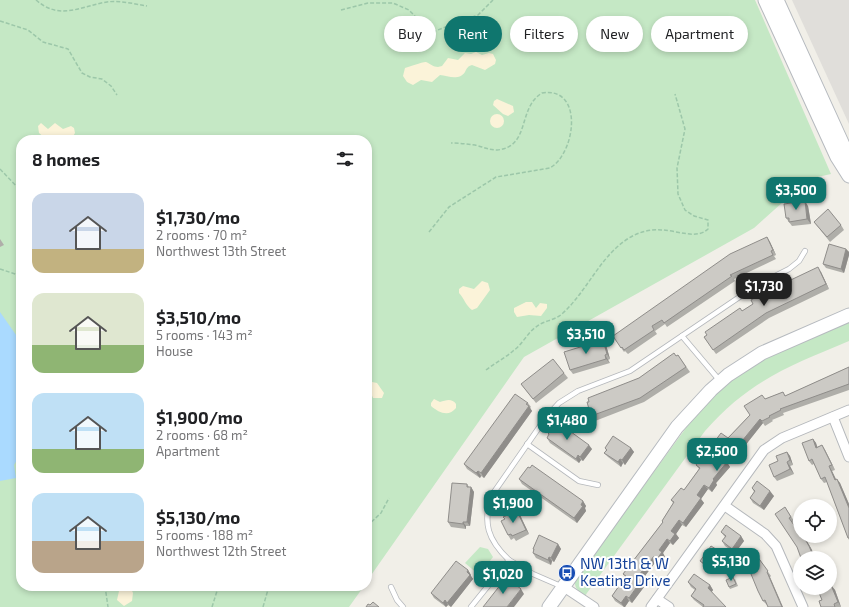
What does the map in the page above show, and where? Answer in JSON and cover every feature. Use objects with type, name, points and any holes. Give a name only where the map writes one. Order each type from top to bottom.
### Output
[{"type":"main road","points":[[765,0],[837,157],[849,176]]},
{"type":"main road","points":[[777,0],[849,158]]},
{"type":"main road","points":[[549,607],[677,427],[695,406],[721,381],[762,353],[849,315]]},
{"type":"street","points":[[651,607],[770,445],[782,438],[849,410]]},
{"type":"street","points":[[833,417],[849,457]]},
{"type":"street","points":[[725,506],[765,534],[776,546],[803,607]]},
{"type":"street","points":[[564,587],[594,607]]},
{"type":"street","points":[[657,598],[669,607]]},
{"type":"lane","points":[[564,587],[533,574],[509,560],[499,551],[487,528],[487,509],[492,495],[547,416],[568,396],[630,371],[753,288],[790,269],[806,251]]},
{"type":"lane","points":[[682,336],[721,381]]},
{"type":"lane","points":[[527,444],[579,481],[598,485]]},
{"type":"lane","points":[[471,607],[509,560]]},
{"type":"lane","points":[[390,587],[396,600],[403,607]]},
{"type":"path","points":[[36,0],[46,7],[65,11],[79,10],[108,2],[124,2],[147,6]]},
{"type":"path","points":[[341,10],[368,3],[393,3],[409,10],[427,29],[435,31],[478,15],[493,0]]},
{"type":"path","points":[[0,21],[28,30],[44,42],[68,49],[82,73],[90,77],[102,79],[111,86],[116,95]]},
{"type":"path","points":[[429,232],[449,208],[496,178],[550,168],[554,165],[563,157],[569,143],[572,125],[570,111],[567,103],[561,97],[552,93],[542,93],[528,106],[520,134],[508,146],[492,150],[477,145],[451,143]]},
{"type":"path","points":[[486,370],[498,360],[513,352],[536,326],[551,321],[564,312],[580,295],[608,256],[629,238],[651,230],[698,234],[705,232],[708,229],[708,220],[694,216],[685,210],[678,194],[677,168],[685,130],[676,94]]},
{"type":"path","points":[[0,169],[16,186]]},
{"type":"path","points":[[0,269],[16,274]]},
{"type":"path","points":[[372,521],[381,513],[389,498]]},
{"type":"path","points":[[105,591],[108,607]]},
{"type":"path","points":[[212,607],[217,591]]},
{"type":"path","points":[[263,607],[268,591]]},
{"type":"shaded area","points":[[792,0],[849,0],[849,124]]},
{"type":"green space","points":[[0,0],[755,0],[831,174],[777,186],[783,202],[754,228],[524,357],[372,574],[372,135],[16,135],[16,591],[360,591],[349,607],[0,607]]},
{"type":"green space","points":[[849,321],[849,341],[789,367],[771,377],[754,387],[721,414],[705,431],[585,596],[578,591],[575,585],[575,580],[702,406],[735,376],[755,364],[783,348]]},
{"type":"green space","points":[[480,547],[488,549],[493,557],[479,575],[465,563]]},
{"type":"sand","points":[[476,52],[482,55],[489,53],[493,54],[496,60],[495,64],[485,70],[472,65],[467,68],[463,75],[453,77],[440,75],[432,82],[421,80],[413,85],[407,82],[403,76],[405,68],[413,65],[425,62],[438,67],[442,66],[448,58],[458,60],[465,53],[471,54]]},
{"type":"sand","points":[[497,99],[513,106],[514,112],[508,116],[503,114],[493,105],[494,101]]},
{"type":"sand","points":[[494,114],[500,114],[504,118],[504,124],[500,128],[494,128],[490,124],[490,118]]},
{"type":"sand","points":[[41,123],[48,129],[55,123],[63,129],[71,126],[74,128],[75,133],[74,135],[41,135],[39,133],[38,126]]},
{"type":"sand","points":[[482,281],[488,283],[490,290],[477,308],[472,310],[459,293],[459,289],[463,286],[474,289]]},
{"type":"sand","points":[[526,302],[532,302],[536,308],[540,303],[547,304],[547,308],[541,316],[529,315],[517,317],[514,312],[514,308]]},
{"type":"sand","points":[[372,382],[377,383],[384,393],[382,398],[373,398]]},
{"type":"sand","points":[[434,399],[440,402],[451,400],[456,404],[456,408],[447,413],[437,411],[431,406]]},
{"type":"sand","points":[[119,591],[132,591],[132,601],[124,606],[117,600]]},
{"type":"water","points":[[0,312],[16,335],[16,462],[14,465],[16,478],[0,481]]},
{"type":"building","points":[[805,201],[807,219],[789,222],[789,218],[786,218],[784,204]]},
{"type":"building","points":[[828,209],[841,225],[827,237],[814,222]]},
{"type":"building","points":[[767,237],[773,250],[771,251],[773,255],[730,275],[732,276],[664,323],[662,320],[652,326],[654,330],[624,350],[622,347],[621,348],[613,336],[730,254]]},
{"type":"building","points":[[829,244],[846,249],[841,269],[823,264]]},
{"type":"building","points":[[818,267],[826,284],[766,313],[713,350],[704,337],[707,335],[705,332],[740,308],[742,311],[753,304],[751,300],[765,292],[767,296],[778,290],[776,287]]},
{"type":"building","points":[[603,340],[607,354],[605,355],[606,359],[570,370],[564,352]]},
{"type":"building","points":[[674,353],[676,356],[678,355],[686,367],[640,398],[591,416],[587,402],[589,402],[588,398],[639,378]]},
{"type":"building","points":[[553,359],[564,373],[533,399],[521,384]]},
{"type":"building","points":[[849,367],[849,384],[780,409],[781,410],[762,421],[760,419],[733,452],[727,448],[720,458],[727,462],[713,479],[714,480],[709,488],[704,485],[697,495],[701,498],[683,523],[679,520],[671,531],[675,534],[670,541],[667,539],[659,550],[662,552],[657,559],[654,556],[639,575],[643,578],[629,598],[626,596],[621,603],[612,596],[626,576],[623,574],[663,522],[662,521],[674,502],[671,500],[681,488],[684,490],[700,468],[696,465],[700,459],[701,460],[721,433],[728,438],[750,415],[744,406],[762,395],[765,399],[783,392],[785,396]]},
{"type":"building","points":[[515,394],[528,403],[526,404],[529,406],[481,473],[478,471],[476,473],[464,464]]},
{"type":"building","points":[[556,421],[589,445],[580,457],[578,455],[576,459],[547,438],[548,433]]},
{"type":"building","points":[[613,436],[631,448],[622,460],[620,459],[618,462],[604,453],[607,450],[605,448]]},
{"type":"building","points":[[813,439],[816,448],[822,445],[832,465],[829,466],[835,480],[837,479],[849,508],[849,538],[837,509],[837,499],[833,499],[825,477],[821,479],[812,459],[809,461],[802,443]]},
{"type":"building","points":[[787,452],[790,460],[787,462],[790,469],[774,477],[769,465],[778,461],[776,456]]},
{"type":"building","points":[[532,465],[583,501],[581,505],[583,506],[574,518],[519,479],[528,467],[530,468]]},
{"type":"building","points":[[757,481],[770,491],[760,506],[750,498],[755,491],[752,488]]},
{"type":"building","points":[[452,483],[467,484],[467,487],[471,487],[467,522],[463,522],[463,524],[448,522]]},
{"type":"building","points":[[785,507],[793,524],[793,541],[775,514]]},
{"type":"building","points":[[517,511],[526,530],[512,536],[511,534],[508,535],[501,521],[505,519],[503,517]]},
{"type":"building","points":[[726,525],[741,536],[732,549],[722,541],[726,536],[721,532]]},
{"type":"building","points":[[539,535],[558,544],[551,558],[549,557],[548,560],[533,553],[533,549]]},
{"type":"building","points":[[794,543],[807,543],[811,551],[798,551]]},
{"type":"building","points":[[711,546],[719,551],[715,556],[717,558],[710,568],[700,561]]},
{"type":"building","points":[[754,552],[768,571],[767,572],[782,607],[768,607],[765,600],[763,601],[751,574],[742,559]]},
{"type":"building","points":[[456,561],[468,570],[467,572],[470,575],[447,603],[445,600],[443,603],[431,593]]},
{"type":"building","points":[[694,574],[710,585],[708,588],[726,607],[703,607],[704,605],[691,596],[696,589],[688,582]]},
{"type":"building","points":[[733,577],[736,584],[729,587],[726,580]]},
{"type":"building","points":[[505,579],[508,582],[510,580],[521,589],[507,607],[483,607]]},
{"type":"building","points":[[820,595],[835,595],[838,602],[834,604],[835,607],[821,607],[819,601],[822,600]]},
{"type":"building","points":[[373,602],[379,607],[366,607],[368,604],[370,605]]},
{"type":"place","name":"NW 13th & W Keating Drive","points":[[567,573]]}]
